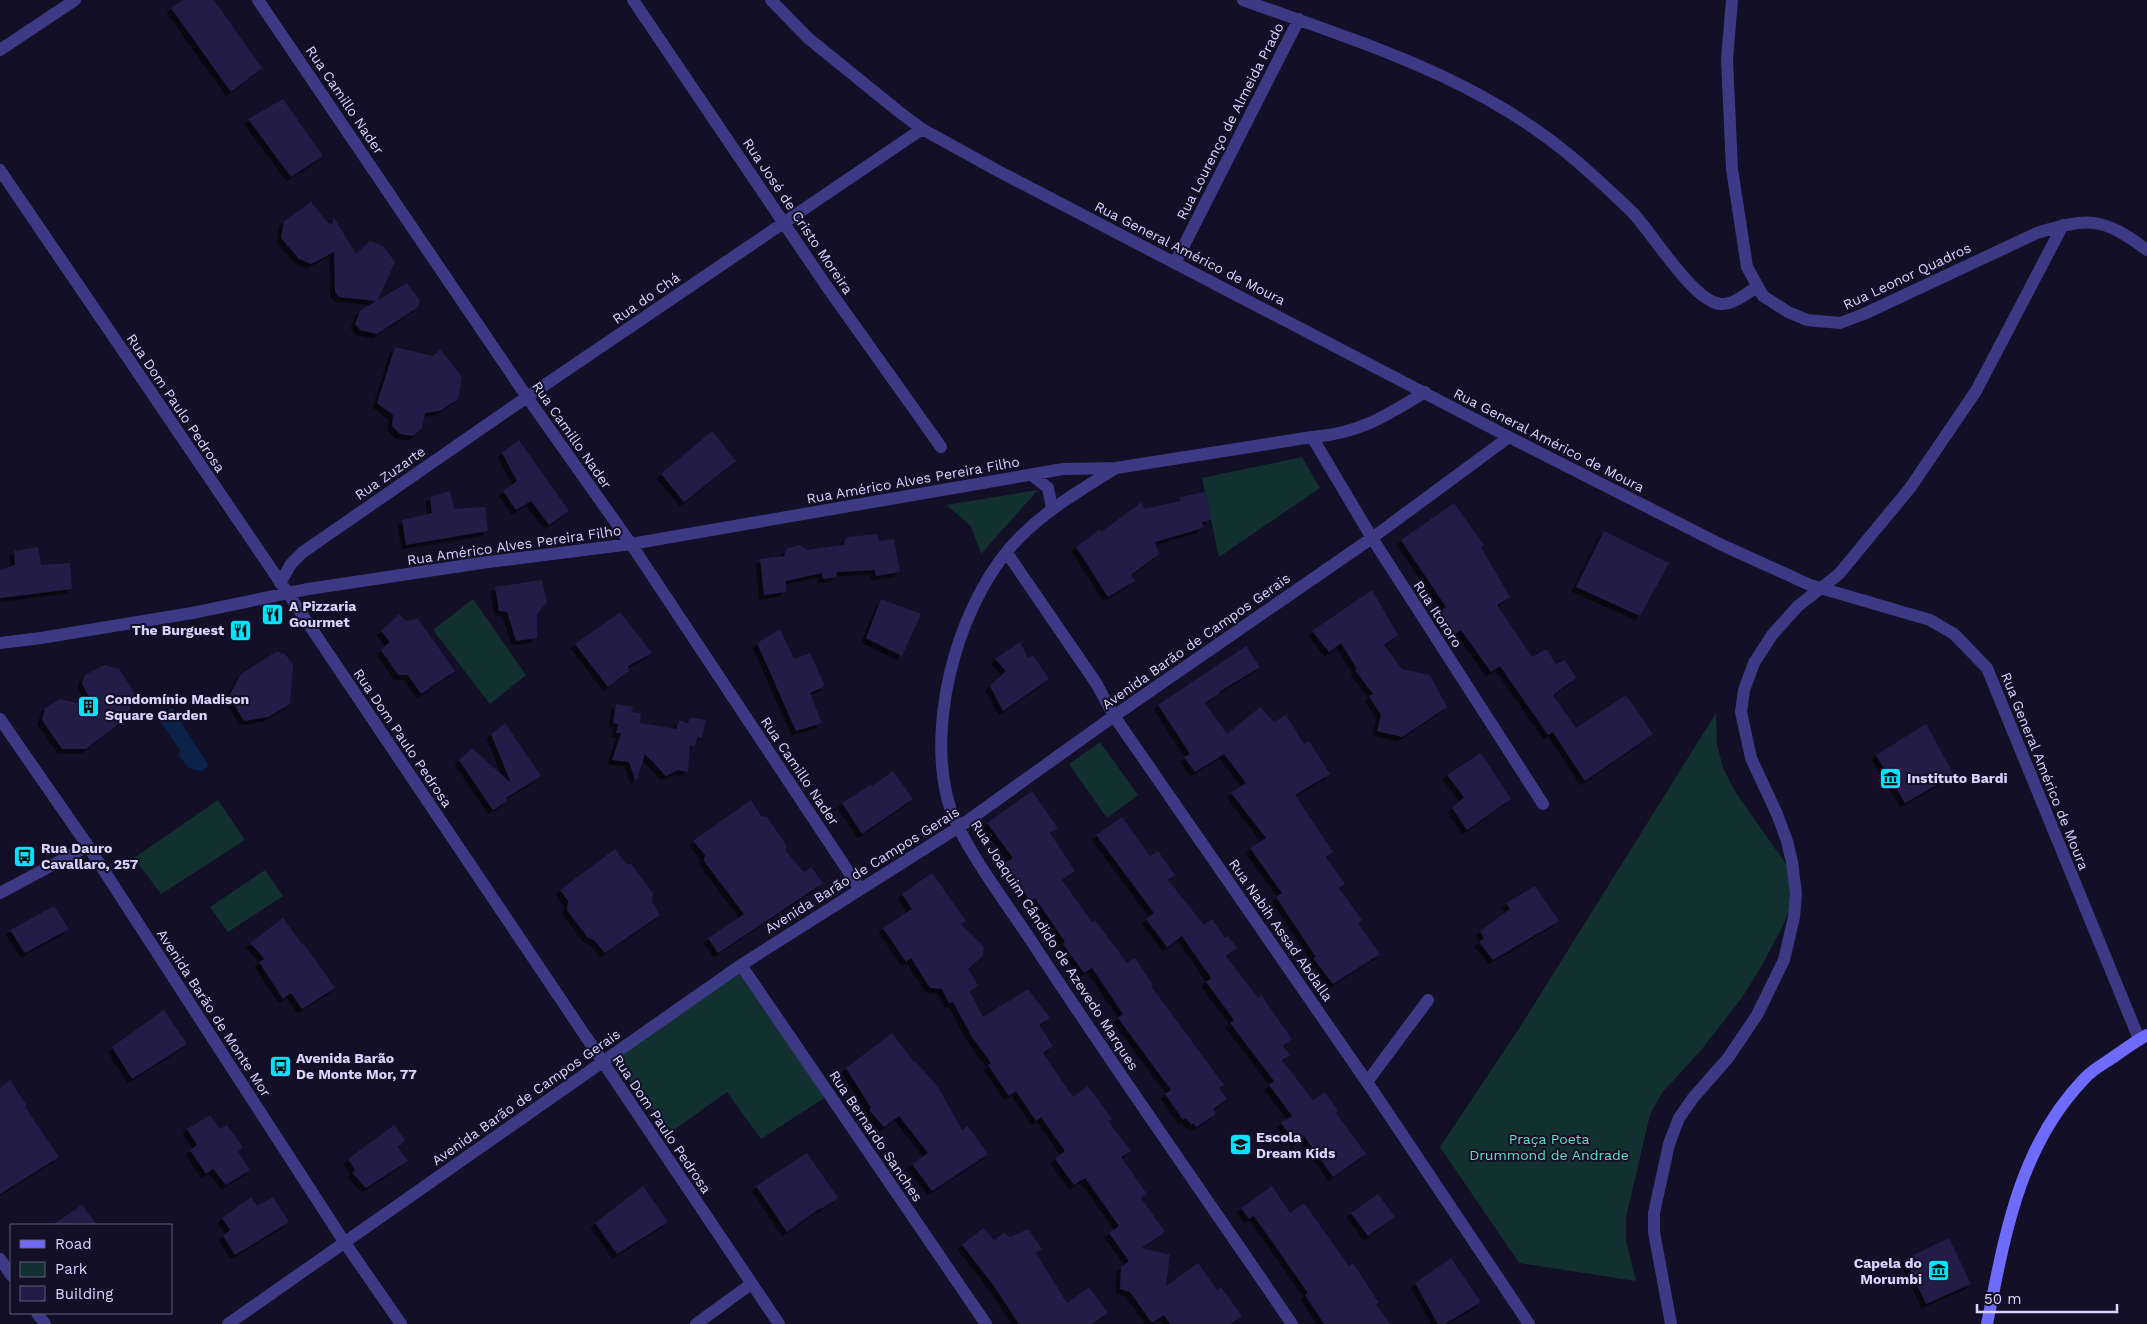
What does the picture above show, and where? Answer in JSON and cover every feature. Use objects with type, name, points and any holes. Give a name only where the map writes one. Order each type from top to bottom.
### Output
[{"type":"main road","points":[[1987,1324],[1997,1274],[2020,1183],[2036,1147],[2054,1115],[2086,1076],[2143,1037]]},
{"type":"street","points":[[0,50],[74,0]]},
{"type":"street","name":"Rua Camillo Nader","points":[[258,0],[527,397],[631,544],[860,889]]},
{"type":"street","name":"Rua José de Cristo Moreira","points":[[633,0],[784,223],[941,447]]},
{"type":"street","name":"Rua General Américo de Moura","points":[[771,0],[815,44],[856,79],[922,129],[1509,437],[1722,545],[1774,570],[1821,588],[1930,620],[1954,634],[1987,668],[2143,1037]]},
{"type":"street","points":[[1242,0],[1362,42],[1438,73],[1499,106],[1573,158],[1633,214],[1693,287],[1707,300],[1721,304],[1735,301],[1757,287]]},
{"type":"street","name":"Rua Leonor Quadros","points":[[1732,0],[1727,59],[1732,169],[1747,267],[1763,296],[1788,312],[1807,320],[1840,323],[1864,314],[1997,250],[2037,233],[2063,225],[2093,222],[2112,227],[2147,250]]},
{"type":"street","name":"Rua Lourenço de Almeida Prado","points":[[1175,263],[1299,19]]},
{"type":"street","name":"Rua do Chá","points":[[527,397],[922,129]]},
{"type":"street","name":"Rua Dom Paulo Pedrosa","points":[[0,170],[284,588],[779,1324]]},
{"type":"street","points":[[1672,1324],[1654,1232],[1654,1213],[1669,1144],[1684,1111],[1728,1058],[1757,1015],[1784,960],[1794,917],[1796,894],[1788,841],[1778,814],[1751,758],[1742,712],[1744,690],[1754,663],[1772,635],[1798,606],[1839,574],[1910,488],[1976,391],[2063,225]]},
{"type":"street","name":"Rua Joaquim Cândido de Azevedo Marques","points":[[1032,475],[1063,469],[1116,468],[1312,437],[1336,435],[1362,428],[1425,392]]},
{"type":"street","name":"Rua Zuzarte","points":[[284,588],[291,564],[303,552],[527,397]]},
{"type":"street","name":"Rua Itororo","points":[[1312,437],[1372,538],[1543,804]]},
{"type":"street","name":"Avenida Barão de Campos Gerais","points":[[228,1324],[741,965],[960,827],[1114,716],[1372,538],[1509,437]]},
{"type":"street","name":"Rua Joaquim Cândido de Azevedo Marques","points":[[1116,468],[1052,508],[1018,539],[974,604],[960,636],[951,670],[942,726],[943,768],[947,798],[974,854],[1054,976],[1292,1324]]},
{"type":"street","points":[[1032,475],[1048,488],[1052,508]]},
{"type":"street","name":"Rua Américo Alves Pereira Filho","points":[[0,643],[41,638],[200,611],[284,588],[631,544],[1032,475]]},
{"type":"street","name":"Rua Nabih Assad Abdalla","points":[[1007,554],[1096,683],[1114,716],[1367,1082],[1529,1324]]},
{"type":"street","name":"Avenida Barão de Monte Mor","points":[[0,719],[88,846],[345,1243],[401,1324]]},
{"type":"street","points":[[0,893],[88,846]]},
{"type":"street","name":"Rua Bernardo Sanches","points":[[741,965],[986,1324]]},
{"type":"street","points":[[1367,1082],[1428,1000]]},
{"type":"street","points":[[0,1259],[10,1274]]},
{"type":"street","points":[[696,1324],[751,1284]]},
{"type":"green space","points":[[1302,457],[1320,488],[1219,557],[1202,478]]},
{"type":"green space","points":[[1038,490],[981,554],[971,526],[946,505]]},
{"type":"green space","points":[[473,599],[526,675],[490,704],[433,630]]},
{"type":"green space","name":"Praça Poeta Drummond de Andrade","points":[[1716,713],[1717,744],[1723,768],[1736,793],[1793,874],[1798,888],[1783,926],[1741,999],[1702,1049],[1661,1094],[1650,1115],[1626,1217],[1626,1242],[1636,1281],[1519,1263],[1440,1147],[1520,1027]]},
{"type":"green space","points":[[1100,742],[1138,795],[1107,818],[1069,764]]},
{"type":"green space","points":[[218,800],[245,840],[161,894],[134,858]]},
{"type":"green space","points":[[265,870],[283,896],[228,932],[210,907]]},
{"type":"green space","points":[[741,965],[829,1095],[761,1139],[727,1092],[671,1132],[609,1057]]},
{"type":"water","points":[[172,708],[209,766],[201,771],[188,768],[179,755],[180,750],[160,721],[163,713]]},
{"type":"building","points":[[183,0],[214,0],[262,68],[231,92],[171,8]]},
{"type":"building","points":[[283,99],[323,156],[291,177],[248,119]]},
{"type":"building","points":[[311,202],[328,223],[333,224],[333,216],[356,254],[370,241],[383,246],[395,262],[378,300],[407,283],[420,300],[418,307],[377,334],[360,330],[355,324],[360,311],[376,301],[339,297],[335,292],[334,252],[311,264],[299,259],[281,238],[284,221]]},
{"type":"building","points":[[395,347],[433,356],[440,349],[462,377],[458,399],[440,411],[425,413],[422,428],[413,436],[400,434],[392,426],[393,415],[377,403]]},
{"type":"building","points":[[712,431],[736,461],[684,502],[661,474]]},
{"type":"building","points":[[519,440],[569,511],[549,525],[531,501],[516,510],[503,491],[517,481],[502,453]]},
{"type":"building","points":[[450,491],[454,509],[485,507],[488,531],[406,545],[402,520],[432,513],[430,497]]},
{"type":"building","points":[[1205,492],[1211,520],[1202,522],[1203,528],[1155,542],[1159,554],[1131,575],[1135,581],[1108,597],[1076,547],[1100,529],[1101,532],[1142,502],[1144,509],[1180,501],[1180,497]]},
{"type":"building","points":[[1454,503],[1484,545],[1481,547],[1510,597],[1497,605],[1532,657],[1546,649],[1556,664],[1565,660],[1576,678],[1553,695],[1576,728],[1626,695],[1653,734],[1585,781],[1553,732],[1548,735],[1500,666],[1491,672],[1461,630],[1452,636],[1436,614],[1446,607],[1401,540]]},
{"type":"building","points":[[1604,531],[1669,563],[1640,616],[1576,587]]},
{"type":"building","points":[[877,534],[879,541],[894,539],[900,572],[876,576],[875,570],[837,572],[836,577],[823,579],[822,573],[786,581],[786,592],[764,595],[760,559],[784,556],[786,549],[800,545],[807,550],[843,545],[847,537]]},
{"type":"building","points":[[38,547],[41,565],[70,563],[72,589],[0,598],[0,570],[15,565],[14,551]]},
{"type":"building","points":[[542,580],[547,602],[537,614],[537,638],[516,641],[507,612],[499,611],[495,587]]},
{"type":"building","points":[[1372,590],[1398,635],[1384,645],[1402,669],[1430,675],[1447,707],[1402,737],[1377,731],[1381,715],[1369,696],[1373,694],[1355,670],[1357,669],[1341,643],[1329,652],[1312,631]]},
{"type":"building","points":[[881,599],[921,614],[902,656],[866,638]]},
{"type":"building","points":[[620,612],[652,653],[628,666],[629,671],[608,687],[575,644]]},
{"type":"building","points":[[399,614],[406,621],[418,619],[455,671],[421,694],[408,675],[398,675],[381,650],[390,642],[381,631]]},
{"type":"building","points":[[780,629],[794,659],[810,653],[825,686],[810,693],[822,723],[796,731],[757,643]]},
{"type":"building","points":[[1020,642],[1028,658],[1033,655],[1049,679],[1003,711],[990,686],[1006,671],[995,659]]},
{"type":"building","points":[[1246,646],[1260,667],[1219,692],[1205,703],[1227,734],[1260,707],[1274,722],[1286,715],[1304,744],[1309,741],[1330,774],[1295,795],[1333,852],[1326,857],[1345,884],[1339,888],[1362,920],[1358,923],[1380,954],[1333,984],[1313,958],[1316,957],[1276,897],[1282,893],[1250,848],[1266,838],[1231,793],[1246,783],[1224,754],[1195,772],[1184,757],[1190,754],[1158,705]]},
{"type":"building","points":[[276,652],[285,654],[293,664],[290,704],[268,717],[244,721],[229,696],[241,674]]},
{"type":"building","name":"Condomínio Madison Square Garden","points":[[105,665],[119,669],[134,692],[128,717],[86,749],[62,749],[42,720],[45,708],[60,699],[94,707],[82,683],[85,675]]},
{"type":"building","points":[[616,704],[633,707],[632,712],[641,713],[640,723],[676,729],[679,720],[688,723],[690,717],[706,720],[702,738],[698,737],[695,745],[690,746],[688,772],[678,770],[666,776],[645,754],[636,782],[629,762],[612,760],[621,733],[616,733],[618,724],[613,723]]},
{"type":"building","points":[[505,723],[541,776],[506,798],[507,801],[493,810],[459,760],[472,748],[511,783],[491,734]]},
{"type":"building","points":[[1926,724],[1954,775],[1905,803],[1876,755]]},
{"type":"building","points":[[1481,753],[1511,799],[1467,830],[1452,808],[1464,797],[1447,775]]},
{"type":"building","points":[[893,771],[913,799],[862,834],[842,803],[870,785],[872,786]]},
{"type":"building","points":[[1032,791],[1058,828],[1050,833],[1075,871],[1062,880],[1092,922],[1095,920],[1127,963],[1135,958],[1153,985],[1151,986],[1224,1085],[1219,1088],[1227,1099],[1213,1109],[1216,1114],[1196,1127],[1194,1123],[1191,1125],[1186,1118],[1183,1120],[1165,1094],[1171,1090],[1118,1018],[1123,1014],[1092,968],[1084,973],[1063,944],[1065,942],[1035,898],[1030,901],[1005,863],[1013,858],[987,823]]},
{"type":"building","points":[[751,800],[761,816],[767,817],[787,846],[785,850],[804,872],[811,867],[823,883],[718,953],[708,938],[744,914],[704,861],[705,855],[693,841]]},
{"type":"building","points":[[1122,817],[1150,856],[1158,851],[1175,875],[1168,880],[1204,925],[1212,919],[1225,938],[1228,936],[1237,948],[1226,956],[1258,998],[1261,995],[1292,1039],[1283,1046],[1290,1055],[1282,1060],[1313,1100],[1325,1092],[1338,1111],[1336,1113],[1366,1154],[1333,1177],[1304,1136],[1295,1142],[1281,1123],[1292,1116],[1269,1085],[1274,1081],[1230,1023],[1234,1020],[1206,982],[1211,978],[1182,936],[1167,947],[1146,919],[1154,913],[1096,835]]},
{"type":"building","points":[[615,849],[626,864],[631,864],[653,893],[652,901],[660,915],[605,953],[594,940],[588,938],[567,910],[568,901],[560,890]]},
{"type":"building","points":[[932,873],[966,921],[961,924],[984,947],[983,956],[968,969],[978,985],[970,992],[983,1017],[1028,989],[1050,1018],[1039,1025],[1053,1046],[1043,1053],[1073,1097],[1088,1086],[1112,1119],[1108,1121],[1131,1151],[1121,1157],[1147,1194],[1141,1198],[1165,1232],[1142,1248],[1170,1255],[1166,1286],[1198,1263],[1217,1290],[1221,1287],[1242,1316],[1231,1324],[1170,1324],[1164,1315],[1152,1323],[1130,1292],[1120,1289],[1121,1267],[1129,1261],[1109,1233],[1119,1226],[1085,1178],[1074,1185],[1055,1159],[1065,1151],[1041,1117],[1036,1121],[1016,1091],[1009,1096],[988,1065],[991,1063],[972,1037],[953,1002],[949,1003],[942,989],[930,988],[911,958],[906,962],[883,928],[912,909],[902,894]]},
{"type":"building","points":[[1535,886],[1559,921],[1493,960],[1479,942],[1484,938],[1480,931],[1510,909],[1506,903]]},
{"type":"building","points":[[54,906],[69,929],[25,953],[10,930]]},
{"type":"building","points":[[283,918],[335,988],[302,1009],[291,993],[283,999],[259,962],[265,959],[250,943]]},
{"type":"building","points":[[164,1010],[187,1044],[132,1079],[112,1047]]},
{"type":"building","points":[[892,1033],[914,1062],[938,1087],[962,1130],[968,1126],[988,1154],[932,1191],[912,1164],[928,1153],[899,1116],[884,1127],[869,1110],[871,1108],[846,1068]]},
{"type":"building","points":[[10,1080],[27,1106],[25,1107],[59,1157],[0,1194],[0,1088]]},
{"type":"building","points":[[210,1115],[220,1129],[227,1125],[243,1147],[238,1152],[250,1170],[226,1185],[213,1169],[206,1174],[190,1150],[197,1145],[187,1129]]},
{"type":"building","points":[[394,1125],[405,1140],[398,1147],[408,1161],[366,1188],[352,1173],[355,1170],[348,1159]]},
{"type":"building","points":[[807,1153],[838,1198],[820,1208],[787,1232],[756,1186]]},
{"type":"building","points":[[643,1186],[668,1222],[617,1254],[595,1223]]},
{"type":"building","points":[[1272,1186],[1290,1213],[1304,1203],[1349,1266],[1353,1263],[1379,1303],[1376,1304],[1390,1324],[1324,1324],[1305,1295],[1308,1293],[1254,1216],[1249,1219],[1241,1208]]},
{"type":"building","points":[[1378,1194],[1395,1217],[1368,1236],[1351,1213]]},
{"type":"building","points":[[251,1197],[257,1206],[273,1197],[289,1222],[235,1255],[223,1236],[230,1230],[222,1218]]},
{"type":"building","points":[[82,1205],[96,1224],[54,1224]]},
{"type":"building","points":[[983,1228],[994,1240],[1004,1233],[1010,1237],[1028,1229],[1042,1249],[1036,1253],[1067,1303],[1089,1287],[1108,1313],[1092,1324],[1019,1324],[994,1286],[962,1245]]},
{"type":"building","name":"Capela do Morumbi","points":[[1949,1238],[1971,1284],[1926,1304],[1905,1259]]},
{"type":"building","points":[[1451,1258],[1481,1302],[1445,1324],[1438,1324],[1415,1283]]},
{"type":"place","name":"A Pizzaria Gourmet","points":[[273,614]]},
{"type":"place","name":"The Burguest","points":[[240,630]]},
{"type":"place","name":"Condomínio Madison Square Garden","points":[[89,707]]},
{"type":"place","name":"Instituto Bardi","points":[[1891,778]]},
{"type":"place","name":"Rua Dauro Cavallaro, 257","points":[[25,856]]},
{"type":"place","name":"Avenida Barão De Monte Mor, 77","points":[[280,1066]]},
{"type":"place","name":"Escola Dream Kids","points":[[1240,1145]]},
{"type":"place","name":"Capela do Morumbi","points":[[1938,1271]]}]
